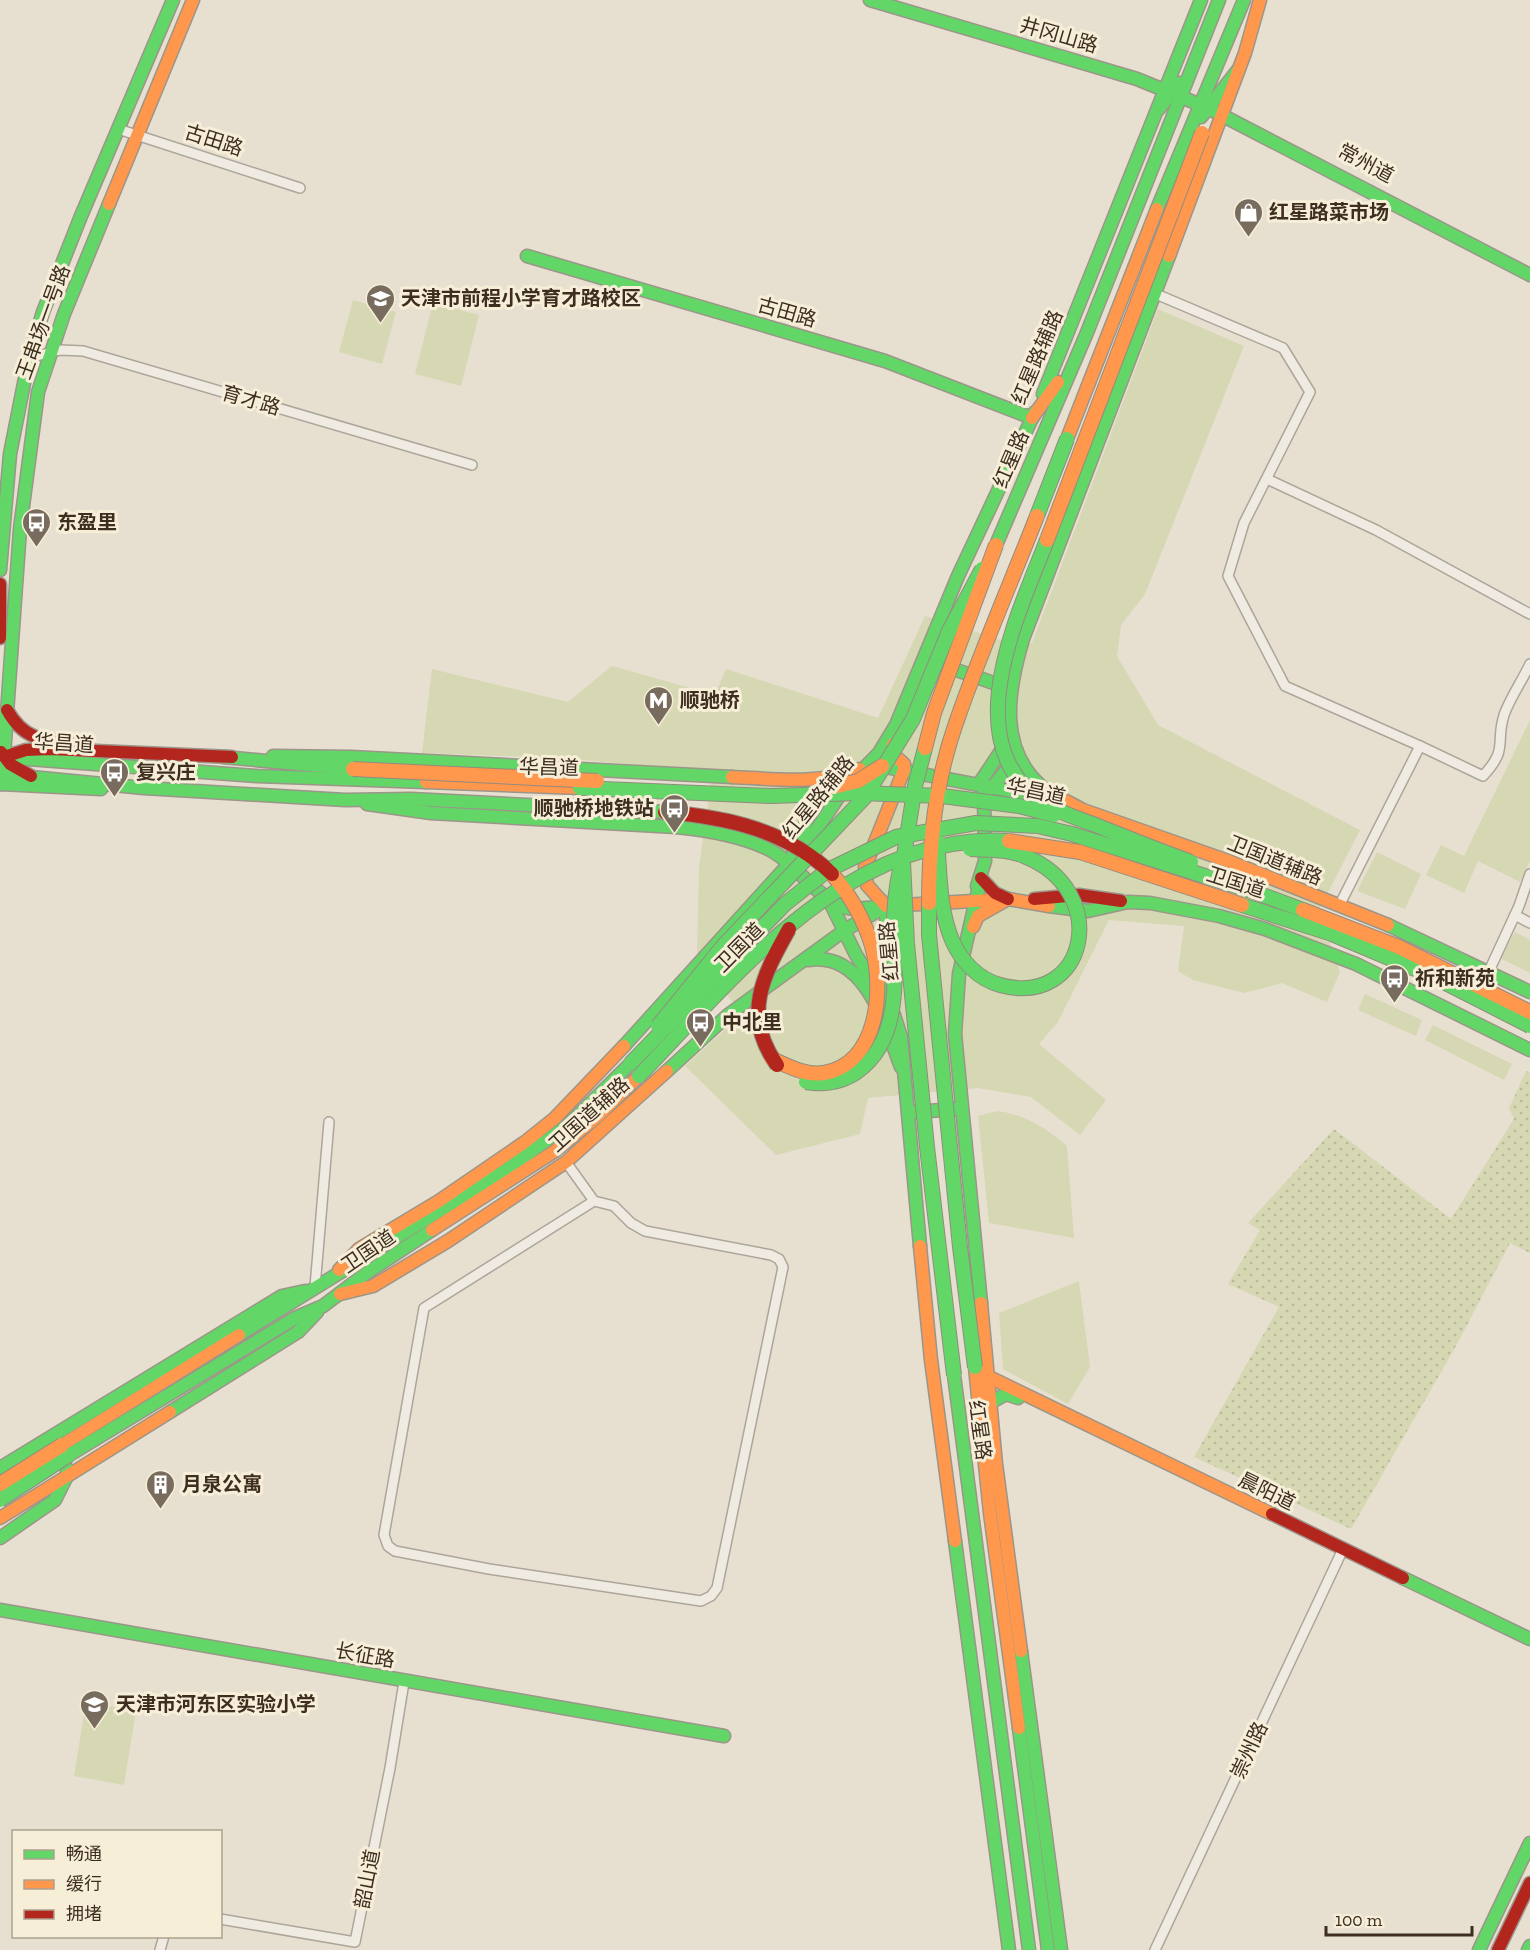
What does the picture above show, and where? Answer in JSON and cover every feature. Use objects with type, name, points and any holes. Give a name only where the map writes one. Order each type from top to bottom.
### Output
[{"type":"main road","name":"王串场一号路","points":[[0,570],[11,445],[29,358],[43,312],[173,0]]},
{"type":"main road","name":"王串场一号路","points":[[1,779],[1,755],[7,709],[27,460],[38,392],[50,353],[193,0]]},
{"type":"main road","name":"井冈山路","points":[[870,0],[1173,91]]},
{"type":"main road","name":"井冈山路","points":[[885,0],[1118,68],[1173,91]]},
{"type":"main road","points":[[1173,91],[1201,0]]},
{"type":"main road","name":"红星路","points":[[1029,1950],[961,1434],[948,1407],[954,1375],[927,1147],[903,862],[915,786],[934,713],[996,545],[1075,360],[1173,91],[1195,61],[1219,0]]},
{"type":"main road","points":[[986,789],[1010,768],[1017,754],[1009,725],[1010,688],[1023,639],[1156,294],[1244,0]]},
{"type":"main road","points":[[1090,823],[1050,807],[1029,791],[1019,779],[1009,761],[1000,735],[997,713],[999,678],[1007,644],[1195,132],[1238,70],[1260,0]]},
{"type":"main road","name":"常州道","points":[[1173,91],[1212,106],[1530,273]]},
{"type":"main road","name":"红星路辅路","points":[[789,862],[813,837],[843,790],[870,764],[896,725],[958,576],[1032,418],[1159,109],[1173,91]]},
{"type":"main road","name":"红星路","points":[[1048,1950],[1031,1805],[992,1539],[929,935],[928,887],[934,820],[955,725],[976,666],[1067,440],[1195,132]]},
{"type":"main road","name":"古田路","points":[[526,256],[885,361],[1032,418]]},
{"type":"main road","points":[[1032,418],[1075,360]]},
{"type":"main road","points":[[630,1064],[675,1003],[724,945],[865,797],[920,704],[949,631],[996,545]]},
{"type":"main road","points":[[0,584],[0,638]]},
{"type":"main road","points":[[924,659],[1010,688]]},
{"type":"main road","points":[[0,733],[7,709]]},
{"type":"main road","points":[[7,709],[16,728],[29,736],[119,750]]},
{"type":"main road","name":"红星路辅路","points":[[896,725],[893,750],[894,755],[904,764],[904,770]]},
{"type":"main road","points":[[1012,736],[999,752],[986,789],[985,861],[969,934],[958,971],[954,1000],[987,1376],[1061,1950]]},
{"type":"main road","name":"华昌道","points":[[1,755],[51,748],[119,750],[352,769],[766,789],[831,788],[866,778],[890,758]]},
{"type":"main road","name":"卫国道辅路","points":[[1017,754],[1034,782],[1063,801],[1180,843],[1380,922],[1530,992]]},
{"type":"main road","points":[[1,755],[10,764],[32,777]]},
{"type":"main road","name":"华昌道","points":[[1,755],[257,776],[771,796],[859,793],[942,796],[1019,806],[1090,823]]},
{"type":"main road","name":"华昌道","points":[[223,757],[351,757],[797,780],[840,777],[870,764]]},
{"type":"main road","points":[[870,764],[986,789],[1063,801]]},
{"type":"main road","points":[[888,1006],[886,906],[867,885],[865,867],[904,770]]},
{"type":"main road","name":"华昌道","points":[[1,779],[32,777],[144,788],[345,800],[431,813],[715,831],[752,842],[789,862],[828,898]]},
{"type":"main road","points":[[1,779],[68,789],[144,788]]},
{"type":"main road","points":[[789,862],[824,779]]},
{"type":"main road","name":"华昌道","points":[[345,800],[382,798],[470,801],[717,818],[763,830],[801,849],[820,862],[845,888],[869,938],[876,970],[874,1020],[866,1042],[854,1059],[831,1073],[802,1074],[772,1059]]},
{"type":"main road","points":[[934,820],[946,922],[952,940],[967,964],[987,981],[1008,989],[1035,988],[1059,975],[1079,946],[1082,922],[1074,897],[1060,878],[1041,864],[1023,855],[998,850],[944,847]]},
{"type":"main road","name":"卫国道","points":[[292,1312],[323,1306],[338,1294],[364,1266],[551,1137],[590,1105],[743,946],[802,889],[848,858],[896,837],[976,823],[1038,826],[1072,834],[1252,891],[1399,947],[1530,1012]]},
{"type":"main road","name":"卫国道","points":[[1090,823],[1217,873],[1252,891]]},
{"type":"main road","name":"卫国道","points":[[66,1450],[292,1312],[312,1289],[334,1275],[364,1266],[555,1151],[599,1115],[795,920],[842,884],[898,857],[944,847],[1020,841],[1056,846],[1101,858],[1364,946],[1432,976],[1530,1026]]},
{"type":"main road","points":[[1170,905],[1180,843]]},
{"type":"main road","name":"卫国道辅路","points":[[334,1275],[359,1249],[439,1201],[525,1142],[555,1118],[622,1048],[789,862]]},
{"type":"main road","points":[[795,920],[767,970],[756,1003],[756,1022],[760,1038],[772,1059],[784,1072],[797,1079],[825,1084],[854,1075],[873,1060],[886,1037],[892,1015],[893,915],[897,880],[903,862]]},
{"type":"main road","points":[[981,878],[995,892],[1008,899]]},
{"type":"main road","points":[[962,902],[976,888],[981,878]]},
{"type":"main road","points":[[828,898],[853,909],[1008,899],[1027,900],[1069,911],[1092,912],[1127,902],[1170,905],[1238,921],[1362,968],[1429,998],[1530,1050]]},
{"type":"main road","points":[[828,898],[845,930],[903,1074]]},
{"type":"main road","points":[[969,934],[978,916],[1008,899]]},
{"type":"main road","name":"卫国道辅路","points":[[338,1294],[373,1286],[448,1241],[566,1162],[603,1131],[728,1014],[845,930],[886,906]]},
{"type":"main road","points":[[1362,968],[1380,922]]},
{"type":"main road","points":[[804,961],[815,958],[834,959],[860,968],[888,1006],[900,1030],[933,1378],[948,1407],[1009,1950]]},
{"type":"main road","points":[[688,974],[728,1014]]},
{"type":"main road","points":[[906,1112],[962,1109]]},
{"type":"main road","points":[[0,1468],[282,1296],[312,1289]]},
{"type":"main road","points":[[0,1518],[298,1332],[323,1306]]},
{"type":"main road","name":"晨阳道","points":[[975,1367],[987,1376],[1530,1646]]},
{"type":"main road","name":"晨阳道","points":[[990,1402],[1001,1395],[1012,1395],[1342,1552],[1530,1638]]},
{"type":"main road","points":[[980,1423],[990,1402]]},
{"type":"main road","points":[[47,1438],[69,1473]]},
{"type":"main road","points":[[0,1484],[66,1450]]},
{"type":"main road","points":[[0,1500],[66,1450]]},
{"type":"main road","points":[[0,1538],[55,1500],[69,1473]]},
{"type":"main road","name":"长征路","points":[[0,1611],[724,1736]]},
{"type":"main road","points":[[1479,1950],[1530,1843]]},
{"type":"main road","points":[[1498,1950],[1530,1883]]},
{"type":"main road","points":[[1528,1950],[1530,1946]]},
{"type":"street","name":"古田路","points":[[118,129],[300,188]]},
{"type":"street","points":[[1156,294],[1283,348],[1310,392],[1244,523],[1228,576],[1285,686],[1483,776],[1492,766],[1502,748],[1504,716],[1530,664]]},
{"type":"street","name":"育才路","points":[[29,358],[72,349],[83,351],[472,465]]},
{"type":"street","points":[[1266,479],[1376,530],[1530,614]]},
{"type":"street","points":[[1339,906],[1420,746]]},
{"type":"street","points":[[1489,971],[1515,915],[1530,874]]},
{"type":"street","points":[[1515,915],[1530,922]]},
{"type":"street","points":[[312,1289],[329,1122]]},
{"type":"street","points":[[566,1162],[594,1201],[614,1206],[631,1223],[645,1231],[771,1254],[783,1267],[717,1588],[711,1596],[701,1601],[489,1569],[395,1551],[387,1546],[384,1535],[424,1308],[594,1201]]},
{"type":"street","name":"崇州路","points":[[1155,1950],[1342,1552]]},
{"type":"street","name":"韶山道","points":[[222,1919],[355,1942],[404,1682]]},
{"type":"green space","points":[[353,300],[396,312],[382,364],[339,352]]},
{"type":"green space","points":[[433,303],[479,315],[461,386],[415,374]]},
{"type":"green space","points":[[1158,309],[1244,346],[1145,594],[1121,625],[1117,656],[1158,725],[1360,830],[1319,910],[1340,972],[1327,1002],[1282,983],[1244,993],[1193,980],[1178,971],[1184,926],[1109,920],[1058,1022],[1039,1044],[1106,1100],[1080,1135],[1031,1097],[978,1088],[868,1098],[860,1134],[776,1155],[685,1066],[742,1014],[697,957],[699,867],[713,771],[556,758],[422,753],[432,669],[568,702],[612,666],[715,695],[726,669],[878,718],[925,616],[1011,643],[1032,643]]},
{"type":"green space","points":[[1530,720],[1530,861],[1520,882],[1478,861],[1464,893],[1426,875],[1441,845],[1464,856]]},
{"type":"green space","points":[[1377,852],[1421,874],[1405,909],[1357,891]]},
{"type":"green space","points":[[1515,932],[1530,940],[1530,973],[1500,958]]},
{"type":"green space","points":[[1365,994],[1422,1020],[1416,1036],[1358,1010]]},
{"type":"green space","points":[[1433,1025],[1512,1064],[1504,1080],[1425,1040]]},
{"type":"green space","points":[[1526,1071],[1530,1073],[1530,1253],[1510,1243],[1456,1346],[1351,1529],[1194,1457],[1279,1307],[1228,1284],[1260,1230],[1248,1223],[1334,1129],[1451,1219],[1514,1119],[1509,1108]]},
{"type":"green space","points":[[997,1111],[1016,1115],[1034,1123],[1067,1146],[1074,1238],[989,1223],[978,1116]]},
{"type":"green space","points":[[1079,1281],[1090,1367],[1068,1404],[1003,1369],[999,1313]]},
{"type":"green space","points":[[86,1702],[136,1711],[124,1785],[74,1776]]},
{"type":"traffic: fast","points":[[0,570],[10,454],[29,358],[43,312],[81,216],[173,0]]},
{"type":"traffic: fast","points":[[870,0],[1137,79],[1208,108],[1530,275]]},
{"type":"traffic: fast","points":[[1043,394],[1201,0]]},
{"type":"traffic: fast","points":[[996,545],[1086,335],[1219,0]]},
{"type":"traffic: fast","points":[[1157,209],[1244,0]]},
{"type":"traffic: fast","points":[[1201,117],[1238,70]]},
{"type":"traffic: fast","points":[[1159,109],[1179,83]]},
{"type":"traffic: fast","points":[[2,784],[20,529],[38,392],[64,314],[109,204]]},
{"type":"traffic: fast","points":[[527,256],[885,361],[1032,418]]},
{"type":"traffic: fast","points":[[1047,791],[1031,776],[1020,759],[1013,740],[1010,700],[1017,659],[1169,256]]},
{"type":"traffic: fast","points":[[624,1046],[807,844],[843,790],[879,753],[896,725],[958,576],[1035,412]]},
{"type":"traffic: fast","points":[[1037,516],[1067,439]]},
{"type":"traffic: fast","points":[[1047,540],[1009,641],[1001,678],[998,715],[1003,749],[1018,779],[1046,804],[1191,862]]},
{"type":"traffic: fast","points":[[658,1026],[724,945],[865,797],[913,719],[949,631],[982,569]]},
{"type":"traffic: fast","points":[[945,666],[1005,687]]},
{"type":"traffic: fast","points":[[0,733],[7,709]]},
{"type":"traffic: fast","points":[[979,784],[1007,742]]},
{"type":"traffic: fast","points":[[925,748],[915,786],[903,862],[907,944],[927,1147],[954,1375]]},
{"type":"traffic: fast","points":[[273,756],[351,757],[732,777]]},
{"type":"traffic: fast","points":[[0,757],[257,776],[426,782]]},
{"type":"traffic: fast","points":[[223,757],[353,769]]},
{"type":"traffic: fast","points":[[989,791],[1014,761]]},
{"type":"traffic: fast","points":[[875,765],[1035,796]]},
{"type":"traffic: fast","points":[[0,774],[144,788],[345,800],[411,799],[665,812]]},
{"type":"traffic: fast","points":[[0,784],[101,789]]},
{"type":"traffic: fast","points":[[580,788],[771,796],[859,793],[942,796],[1019,806],[1054,815]]},
{"type":"traffic: fast","points":[[793,853],[820,789]]},
{"type":"traffic: fast","points":[[977,886],[985,861],[984,794]]},
{"type":"traffic: fast","points":[[367,804],[431,813],[676,827]]},
{"type":"traffic: fast","points":[[630,1064],[785,904],[828,870],[896,837],[976,823],[1038,826],[1072,834],[1252,891],[1303,910]]},
{"type":"traffic: fast","points":[[676,827],[722,834],[766,848],[787,862],[823,895],[844,907],[859,909],[886,906]]},
{"type":"traffic: fast","points":[[937,841],[945,916],[952,940],[965,962],[984,978],[1000,985],[1030,988],[1053,980],[1069,964],[1078,943],[1078,919],[1070,894],[1052,873],[1024,856],[1005,851],[970,849]]},
{"type":"traffic: fast","points":[[639,1076],[758,953],[802,916],[848,884],[898,859],[952,844],[1009,841]]},
{"type":"traffic: fast","points":[[806,1082],[834,1082],[852,1075],[872,1057],[883,1041],[893,1004],[894,911],[900,870]]},
{"type":"traffic: fast","points":[[981,878],[959,974],[955,1034],[981,1303]]},
{"type":"traffic: fast","points":[[828,898],[856,955],[894,1015],[901,1037],[920,1246]]},
{"type":"traffic: fast","points":[[1049,906],[1088,911],[1128,902],[1150,903],[1219,916],[1265,929],[1356,964],[1530,1050]]},
{"type":"traffic: fast","points":[[929,903],[929,935],[960,1247],[975,1367]]},
{"type":"traffic: fast","points":[[1242,905],[1332,934],[1432,976],[1530,1026]]},
{"type":"traffic: fast","points":[[886,906],[888,1001]]},
{"type":"traffic: fast","points":[[667,1071],[728,1015],[845,930],[886,906]]},
{"type":"traffic: fast","points":[[1388,925],[1530,992]]},
{"type":"traffic: fast","points":[[808,960],[828,960],[844,967],[858,978],[880,1012],[901,1067]]},
{"type":"traffic: fast","points":[[239,1335],[504,1171],[568,1125],[630,1064]]},
{"type":"traffic: fast","points":[[915,1112],[955,1109]]},
{"type":"traffic: fast","points":[[69,1455],[295,1318],[323,1306],[368,1272],[432,1230]]},
{"type":"traffic: fast","points":[[0,1468],[282,1296],[305,1291]]},
{"type":"traffic: fast","points":[[170,1412],[298,1332],[317,1312]]},
{"type":"traffic: fast","points":[[954,1375],[1029,1950]]},
{"type":"traffic: fast","points":[[990,1403],[1006,1394],[1018,1398]]},
{"type":"traffic: fast","points":[[0,1538],[55,1500],[69,1472],[56,1452]]},
{"type":"traffic: fast","points":[[0,1500],[69,1455]]},
{"type":"traffic: fast","points":[[955,1541],[1009,1950]]},
{"type":"traffic: fast","points":[[1403,1578],[1530,1639]]},
{"type":"traffic: fast","points":[[0,1610],[724,1736]]},
{"type":"traffic: fast","points":[[1021,1651],[1061,1950]]},
{"type":"traffic: fast","points":[[1019,1728],[1048,1950]]},
{"type":"traffic: fast","points":[[1479,1950],[1530,1843]]},
{"type":"traffic: fast","points":[[1528,1950],[1530,1946]]},
{"type":"traffic: slow","points":[[109,204],[193,0]]},
{"type":"traffic: slow","points":[[1169,256],[1245,53],[1260,0]]},
{"type":"traffic: slow","points":[[1047,540],[1202,133]]},
{"type":"traffic: slow","points":[[1067,439],[1157,209]]},
{"type":"traffic: slow","points":[[1032,418],[1058,382]]},
{"type":"traffic: slow","points":[[929,903],[930,858],[935,812],[949,744],[975,671],[1037,516]]},
{"type":"traffic: slow","points":[[925,748],[934,713],[996,545]]},
{"type":"traffic: slow","points":[[893,744],[894,755],[904,764],[904,770],[865,867],[867,885],[886,906],[1008,899],[1049,906]]},
{"type":"traffic: slow","points":[[829,788],[858,781],[882,766]]},
{"type":"traffic: slow","points":[[353,769],[597,781]]},
{"type":"traffic: slow","points":[[732,777],[813,779],[860,769]]},
{"type":"traffic: slow","points":[[426,782],[580,788]]},
{"type":"traffic: slow","points":[[1047,791],[1083,810],[1231,862],[1388,925]]},
{"type":"traffic: slow","points":[[1009,841],[1080,852],[1242,905]]},
{"type":"traffic: slow","points":[[772,1059],[797,1070],[824,1073],[842,1066],[856,1055],[867,1039],[873,1022],[877,1002],[877,982],[872,946],[856,908],[832,874]]},
{"type":"traffic: slow","points":[[973,927],[978,916],[1008,899]]},
{"type":"traffic: slow","points":[[1303,910],[1399,947],[1530,1012]]},
{"type":"traffic: slow","points":[[339,1270],[359,1249],[439,1201],[525,1142],[555,1118],[624,1046]]},
{"type":"traffic: slow","points":[[340,1294],[373,1286],[448,1241],[566,1162],[667,1071]]},
{"type":"traffic: slow","points":[[432,1230],[555,1151],[599,1115],[639,1076]]},
{"type":"traffic: slow","points":[[920,1246],[931,1360],[955,1541]]},
{"type":"traffic: slow","points":[[981,1303],[996,1464],[1021,1651]]},
{"type":"traffic: slow","points":[[62,1445],[239,1335]]},
{"type":"traffic: slow","points":[[975,1367],[990,1513],[1019,1728]]},
{"type":"traffic: slow","points":[[987,1376],[1272,1514]]},
{"type":"traffic: slow","points":[[0,1518],[170,1412]]},
{"type":"traffic: slow","points":[[0,1484],[62,1445]]},
{"type":"traffic: jam","points":[[0,584],[0,638]]},
{"type":"traffic: jam","points":[[7,710],[21,728],[29,734],[46,739],[78,742]]},
{"type":"traffic: jam","points":[[7,756],[26,750],[51,749],[232,757]]},
{"type":"traffic: jam","points":[[1,752],[10,764],[31,776]]},
{"type":"traffic: jam","points":[[665,812],[733,822],[754,828],[795,846],[832,874]]},
{"type":"traffic: jam","points":[[981,878],[995,893],[1008,899]]},
{"type":"traffic: jam","points":[[1034,899],[1079,895],[1121,901]]},
{"type":"traffic: jam","points":[[777,1065],[766,1047],[760,1030],[758,1013],[764,980],[789,929]]},
{"type":"traffic: jam","points":[[1272,1514],[1403,1578]]},
{"type":"traffic: jam","points":[[1498,1950],[1530,1883]]},
{"type":"place","name":"红星路菜市场","points":[[1248,238]]},
{"type":"place","name":"天津市前程小学育才路校区","points":[[380,324]]},
{"type":"place","name":"东盈里","points":[[36,548]]},
{"type":"place","name":"顺驰桥","points":[[659,726]]},
{"type":"place","name":"复兴庄","points":[[115,798]]},
{"type":"place","name":"顺驰桥地铁站","points":[[675,834]]},
{"type":"place","name":"祈和新苑","points":[[1394,1004]]},
{"type":"place","name":"中北里","points":[[701,1048]]},
{"type":"place","name":"月泉公寓","points":[[161,1510]]},
{"type":"place","name":"天津市河东区实验小学","points":[[95,1730]]}]
